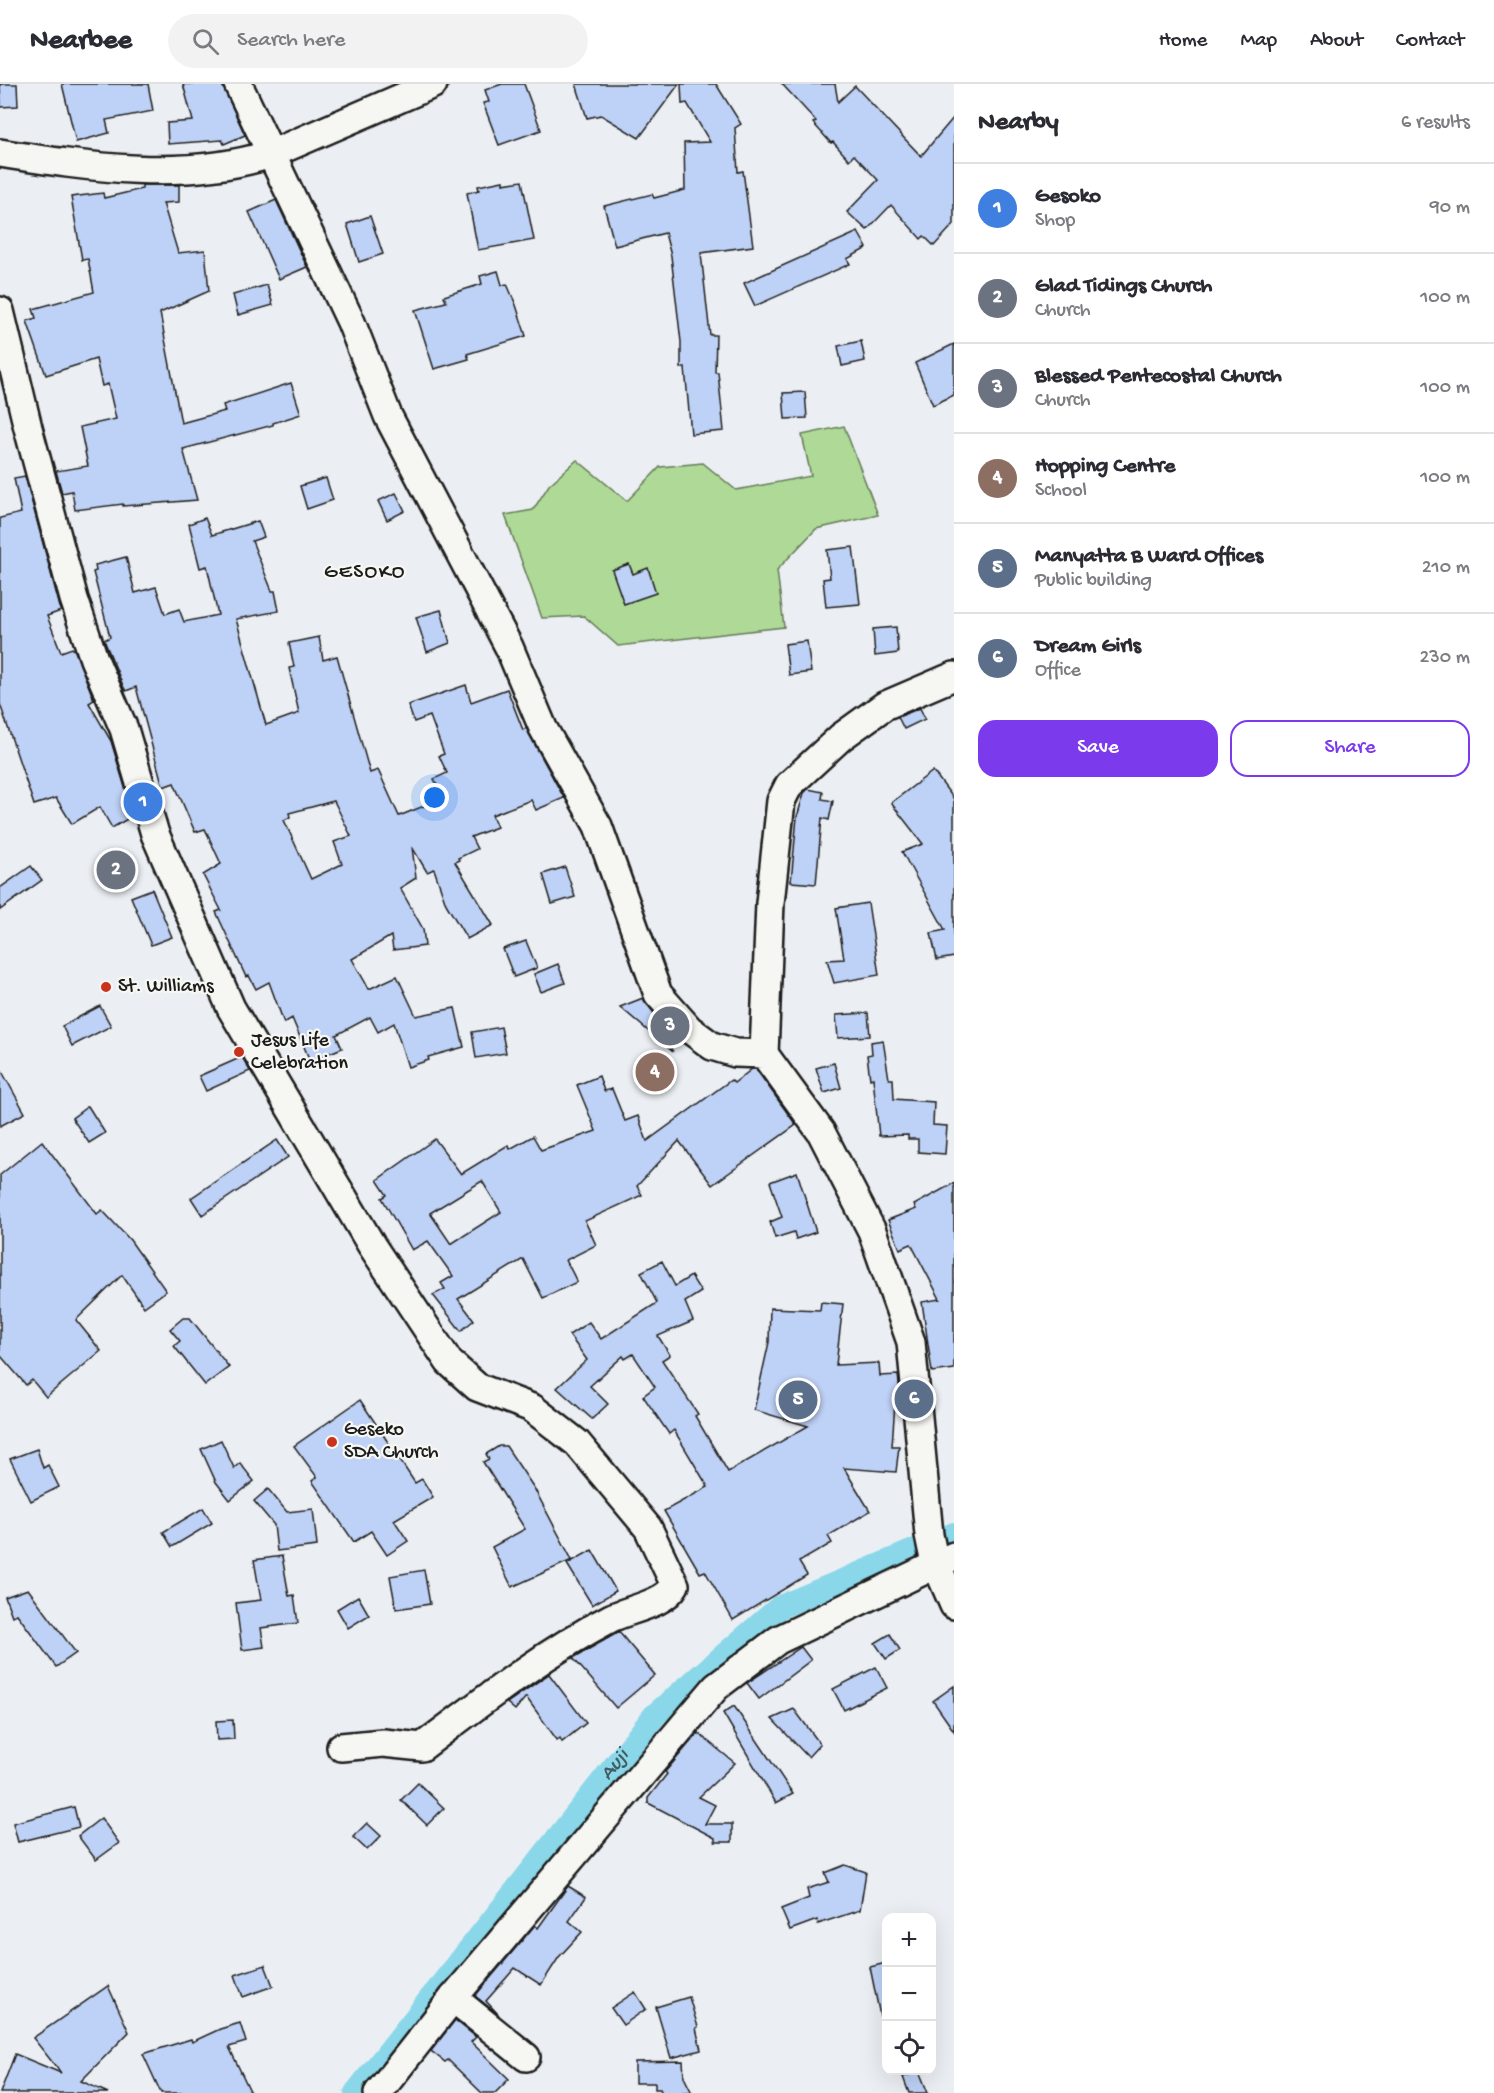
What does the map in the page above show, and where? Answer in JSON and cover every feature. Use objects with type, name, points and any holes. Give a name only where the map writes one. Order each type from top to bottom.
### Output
[{"type":"street","points":[[238,84],[351,322],[388,416],[509,647],[543,728],[598,826],[658,994],[690,1029],[712,1046],[735,1053],[764,1054]]},
{"type":"street","points":[[0,153],[76,165],[161,169],[244,163],[271,154],[433,84]]},
{"type":"street","points":[[0,311],[28,428],[91,649],[124,729],[155,834],[231,1008],[372,1246],[449,1362],[477,1387],[532,1408],[577,1443],[648,1528],[675,1585],[672,1591],[660,1598],[612,1618],[525,1671],[422,1746],[383,1743],[341,1747]]},
{"type":"street","points":[[954,676],[884,706],[841,737],[789,784],[782,801],[770,903],[764,1054],[821,1132],[872,1231],[911,1342],[939,1554],[954,1605]]},
{"type":"street","points":[[378,2093],[453,1998],[716,1687],[778,1640],[939,1554]]},
{"type":"street","points":[[453,1998],[526,2057]]},
{"type":"green space","points":[[844,426],[878,515],[816,529],[777,570],[784,627],[618,646],[584,616],[542,618],[505,515],[533,510],[549,485],[577,460],[627,501],[660,467],[703,463],[736,490],[811,476],[802,435]]},
{"type":"building","points":[[0,84],[17,84],[18,106],[1,107]]},
{"type":"building","points":[[62,84],[148,84],[153,111],[106,120],[109,133],[76,142]]},
{"type":"building","points":[[183,84],[222,84],[245,135],[224,144],[222,140],[168,144],[167,123],[193,121]]},
{"type":"building","points":[[502,84],[524,84],[541,130],[499,145],[483,103],[489,102],[485,90]]},
{"type":"building","points":[[576,84],[679,84],[639,138],[601,115],[587,118]]},
{"type":"building","points":[[681,84],[716,84],[741,124],[735,128],[738,172],[743,171],[753,246],[701,253],[710,335],[716,335],[715,372],[718,372],[724,431],[691,434],[685,368],[681,368],[681,342],[671,256],[665,233],[615,246],[604,206],[652,194],[654,198],[685,190],[684,143],[710,142],[687,103],[682,104]]},
{"type":"building","points":[[782,84],[835,84],[838,102],[855,86],[921,156],[954,117],[954,224],[934,246],[924,236],[921,239],[891,205],[867,230],[847,212],[878,180],[854,155],[849,160],[833,142],[831,143],[813,123],[816,121]]},
{"type":"building","points":[[503,181],[503,184],[522,181],[534,240],[478,250],[467,193],[479,190],[478,186]]},
{"type":"building","points":[[142,185],[179,185],[179,202],[163,203],[178,253],[205,250],[209,291],[160,313],[181,423],[225,411],[223,405],[291,383],[301,414],[273,423],[273,425],[183,449],[197,500],[123,506],[123,504],[75,510],[72,491],[62,493],[56,471],[88,466],[80,427],[116,419],[108,384],[102,386],[96,359],[46,375],[27,321],[36,318],[33,309],[94,292],[88,259],[82,260],[71,197],[103,193],[104,198],[142,189]]},
{"type":"building","points":[[276,200],[307,267],[279,279],[249,212]]},
{"type":"building","points":[[370,216],[383,254],[359,262],[347,224]]},
{"type":"building","points":[[858,232],[867,248],[847,259],[850,264],[755,306],[744,283]]},
{"type":"building","points":[[498,271],[502,285],[507,284],[526,336],[467,354],[469,359],[434,369],[415,310],[446,302],[444,296],[482,284],[480,276]]},
{"type":"building","points":[[267,285],[273,305],[238,315],[233,295]]},
{"type":"building","points":[[861,341],[865,361],[842,366],[838,346]]},
{"type":"building","points":[[954,344],[954,395],[933,405],[915,363]]},
{"type":"building","points":[[805,392],[807,418],[785,419],[783,393]]},
{"type":"building","points":[[25,476],[61,611],[47,616],[61,652],[72,648],[75,651],[94,700],[89,703],[111,741],[130,804],[123,808],[129,818],[112,828],[100,807],[72,824],[56,798],[34,805],[0,704],[0,518],[21,513],[14,478]]},
{"type":"building","points":[[326,478],[333,500],[307,509],[300,486]]},
{"type":"building","points":[[396,493],[405,511],[387,520],[378,501]]},
{"type":"building","points":[[205,518],[212,535],[258,521],[264,537],[252,541],[272,591],[275,591],[279,611],[236,619],[266,725],[299,713],[289,668],[294,667],[289,643],[319,637],[323,660],[337,656],[370,773],[378,770],[399,816],[444,798],[434,779],[447,773],[439,756],[444,754],[430,716],[414,722],[408,705],[466,685],[471,702],[507,689],[523,730],[526,728],[564,798],[536,810],[531,800],[492,815],[497,827],[471,837],[477,849],[458,858],[459,860],[455,862],[493,925],[467,939],[446,904],[434,869],[427,872],[412,847],[416,878],[400,888],[423,929],[425,946],[393,950],[391,936],[352,959],[369,989],[397,976],[416,1016],[455,1008],[464,1047],[428,1057],[429,1060],[408,1067],[394,1023],[378,1032],[370,1017],[336,1035],[342,1048],[310,1061],[292,1018],[284,1023],[269,982],[256,989],[249,976],[246,977],[216,912],[221,910],[203,875],[221,864],[205,829],[195,832],[174,783],[163,787],[136,687],[126,691],[104,640],[110,637],[93,572],[96,571],[95,565],[126,557],[135,593],[156,587],[165,614],[179,609],[184,622],[218,615],[207,566],[200,568],[189,524]],"holes":[[[334,801],[351,836],[334,842],[342,864],[311,879],[284,820],[290,817],[289,813]]]},
{"type":"building","points":[[853,547],[860,604],[826,607],[823,579],[830,578],[827,550]]},
{"type":"building","points":[[629,564],[633,574],[648,568],[656,593],[624,604],[612,570]]},
{"type":"building","points":[[441,610],[450,643],[427,652],[416,617]]},
{"type":"building","points":[[896,627],[898,653],[875,656],[873,629]]},
{"type":"building","points":[[807,641],[811,672],[789,675],[785,644]]},
{"type":"building","points":[[920,708],[925,719],[904,729],[898,717]]},
{"type":"building","points":[[933,771],[954,799],[954,957],[937,960],[931,933],[945,930],[902,852],[923,844],[891,803]]},
{"type":"building","points":[[808,789],[823,792],[822,799],[833,801],[829,820],[822,818],[816,884],[791,882],[797,817],[804,793]]},
{"type":"building","points":[[31,866],[42,880],[0,910],[0,888]]},
{"type":"building","points":[[565,867],[575,897],[552,904],[543,874]]},
{"type":"building","points":[[152,889],[172,937],[151,945],[131,897]]},
{"type":"building","points":[[868,903],[879,975],[834,983],[827,960],[844,959],[836,908]]},
{"type":"building","points":[[526,941],[537,968],[514,977],[503,949]]},
{"type":"building","points":[[558,964],[565,983],[541,992],[534,974]]},
{"type":"building","points":[[643,998],[656,1016],[673,1052],[620,1007]]},
{"type":"building","points":[[100,1006],[111,1026],[72,1046],[62,1026]]},
{"type":"building","points":[[868,1013],[870,1036],[838,1038],[836,1015]]},
{"type":"building","points":[[501,1027],[506,1053],[476,1058],[472,1032]]},
{"type":"building","points":[[883,1040],[889,1079],[893,1079],[894,1099],[934,1102],[933,1125],[947,1126],[945,1154],[918,1152],[918,1139],[908,1139],[908,1135],[879,1136],[873,1078],[870,1079],[867,1055],[872,1054],[871,1042]]},
{"type":"building","points":[[242,1057],[250,1071],[206,1091],[199,1076]]},
{"type":"building","points":[[834,1063],[841,1088],[824,1093],[816,1068]]},
{"type":"building","points":[[0,1068],[25,1113],[0,1126]]},
{"type":"building","points":[[752,1069],[756,1069],[796,1125],[712,1185],[679,1141],[637,1186],[642,1195],[585,1221],[596,1245],[566,1260],[577,1282],[543,1298],[523,1259],[458,1299],[474,1320],[461,1331],[433,1295],[445,1289],[441,1283],[453,1276],[428,1241],[412,1250],[382,1198],[387,1195],[377,1180],[435,1139],[461,1174],[508,1145],[510,1149],[533,1136],[541,1150],[596,1131],[577,1085],[599,1076],[604,1091],[612,1089],[625,1121],[638,1116],[647,1141],[731,1080],[734,1083]],"holes":[[[482,1181],[501,1212],[451,1244],[430,1213]]]},
{"type":"building","points":[[88,1106],[105,1133],[89,1143],[72,1118]]},
{"type":"building","points":[[277,1140],[288,1157],[202,1215],[191,1198]]},
{"type":"building","points":[[42,1141],[97,1214],[102,1210],[130,1240],[166,1291],[144,1307],[122,1275],[76,1320],[101,1351],[46,1397],[32,1380],[26,1385],[0,1355],[0,1175]]},
{"type":"building","points":[[797,1172],[816,1232],[796,1239],[794,1232],[775,1238],[770,1222],[782,1217],[770,1182]]},
{"type":"building","points":[[954,1183],[954,1369],[932,1372],[922,1302],[940,1299],[911,1244],[900,1249],[888,1220],[916,1209],[914,1205]]},
{"type":"building","points":[[662,1261],[675,1286],[691,1276],[701,1292],[685,1302],[693,1321],[658,1336],[670,1355],[662,1360],[698,1414],[695,1416],[728,1472],[808,1426],[754,1410],[769,1342],[770,1308],[820,1310],[821,1302],[843,1304],[836,1365],[879,1363],[880,1376],[898,1375],[901,1403],[895,1403],[892,1446],[899,1446],[896,1472],[844,1468],[870,1511],[828,1536],[832,1543],[799,1562],[807,1575],[733,1620],[705,1571],[700,1573],[664,1511],[708,1487],[674,1430],[669,1434],[643,1396],[655,1387],[633,1354],[625,1359],[623,1356],[590,1386],[608,1404],[592,1419],[557,1388],[587,1360],[569,1335],[589,1322],[601,1339],[657,1303],[641,1272]]},
{"type":"building","points":[[183,1318],[190,1318],[229,1367],[205,1385],[174,1346],[180,1341],[170,1329]]},
{"type":"building","points":[[360,1400],[415,1483],[422,1479],[433,1497],[394,1520],[408,1541],[387,1555],[371,1531],[354,1542],[312,1481],[317,1477],[294,1446]]},
{"type":"building","points":[[221,1440],[234,1468],[240,1463],[254,1481],[230,1500],[216,1482],[201,1449]]},
{"type":"building","points":[[499,1446],[506,1446],[534,1488],[572,1560],[512,1587],[492,1547],[525,1529],[483,1462],[489,1459],[486,1454]]},
{"type":"building","points":[[37,1449],[43,1468],[48,1465],[59,1487],[31,1501],[10,1459]]},
{"type":"building","points":[[268,1489],[287,1512],[313,1509],[317,1546],[277,1551],[274,1525],[254,1501]]},
{"type":"building","points":[[203,1508],[212,1523],[172,1547],[163,1532]]},
{"type":"building","points":[[592,1550],[616,1591],[592,1605],[567,1564]]},
{"type":"building","points":[[282,1556],[289,1596],[294,1595],[298,1623],[261,1628],[264,1647],[242,1650],[236,1603],[261,1600],[254,1560]]},
{"type":"building","points":[[424,1570],[430,1604],[396,1609],[390,1576]]},
{"type":"building","points":[[28,1589],[76,1653],[56,1667],[17,1614],[12,1616],[5,1597]]},
{"type":"building","points":[[358,1596],[369,1615],[348,1628],[337,1609]]},
{"type":"building","points":[[619,1632],[655,1675],[616,1708],[573,1658]]},
{"type":"building","points":[[890,1634],[900,1650],[886,1659],[875,1643]]},
{"type":"building","points":[[801,1647],[811,1660],[759,1699],[747,1683]]},
{"type":"building","points":[[876,1667],[887,1688],[844,1710],[833,1689]]},
{"type":"building","points":[[549,1674],[586,1723],[562,1742],[560,1738],[557,1740],[526,1697],[515,1710],[507,1703]]},
{"type":"building","points":[[954,1686],[954,1731],[933,1701]]},
{"type":"building","points":[[734,1706],[793,1794],[776,1803],[723,1713]]},
{"type":"building","points":[[794,1709],[820,1744],[808,1757],[772,1719]]},
{"type":"building","points":[[233,1720],[234,1739],[217,1740],[216,1721]]},
{"type":"building","points":[[698,1733],[735,1763],[699,1797],[715,1805],[705,1824],[732,1824],[732,1842],[715,1842],[715,1838],[648,1803],[648,1798],[667,1774],[665,1772]]},
{"type":"building","points":[[418,1783],[444,1808],[427,1825],[401,1800]]},
{"type":"building","points":[[74,1807],[79,1827],[18,1842],[13,1823]]},
{"type":"building","points":[[101,1818],[119,1843],[96,1860],[78,1836]]},
{"type":"building","points":[[367,1823],[381,1836],[367,1850],[353,1837]]},
{"type":"building","points":[[845,1865],[866,1872],[860,1910],[818,1924],[817,1920],[790,1930],[781,1909],[809,1898],[807,1889],[829,1882],[825,1873]]},
{"type":"building","points":[[568,1886],[586,1897],[569,1921],[582,1932],[559,1957],[541,1985],[515,1968],[486,2001],[499,2015],[475,1996],[535,1925],[538,1928]]},
{"type":"building","points":[[882,1964],[882,2016],[880,2016],[870,1967]]},
{"type":"building","points":[[265,1965],[273,1986],[243,1997],[235,1975]]},
{"type":"building","points":[[108,1986],[129,2032],[81,2081],[108,2093],[0,2093],[15,2054],[61,2073],[33,2038]]},
{"type":"building","points":[[635,1992],[646,2009],[623,2025],[611,2008]]},
{"type":"building","points":[[689,1997],[698,2027],[696,2028],[701,2050],[671,2058],[656,2007]]},
{"type":"building","points":[[455,2020],[476,2037],[471,2042],[509,2079],[495,2093],[482,2093],[448,2060],[445,2062],[431,2051]]},
{"type":"building","points":[[240,2023],[246,2042],[229,2047],[251,2093],[161,2093],[143,2054],[191,2039],[192,2042]]},
{"type":"building","points":[[683,2061],[684,2077],[692,2093],[662,2093],[660,2089],[655,2089],[655,2083],[635,2083],[635,2062]]},
{"type":"building","points":[[921,2075],[928,2093],[909,2093],[903,2077]]},
{"type":"waterway","name":"Auji","points":[[356,2093],[655,1715],[780,1607],[954,1534]]},
{"type":"place","name":"Gesoko","points":[[143,802]]},
{"type":"place","name":"Glad Tidings Church","points":[[116,870]]},
{"type":"place","name":"St. Williams","points":[[106,987]]},
{"type":"place","name":"Blessed Pentecostal Church","points":[[670,1026]]},
{"type":"place","name":"Jesus Life Celebration","points":[[239,1052]]},
{"type":"place","name":"Hopping Centre","points":[[655,1072]]},
{"type":"place","name":"Dream Girls","points":[[914,1399]]},
{"type":"place","name":"Manyatta B Ward Offices","points":[[798,1400]]},
{"type":"place","name":"Geseko SDA Church","points":[[332,1442]]},
{"type":"district","name":"GESOKO","points":[[365,573]]}]
